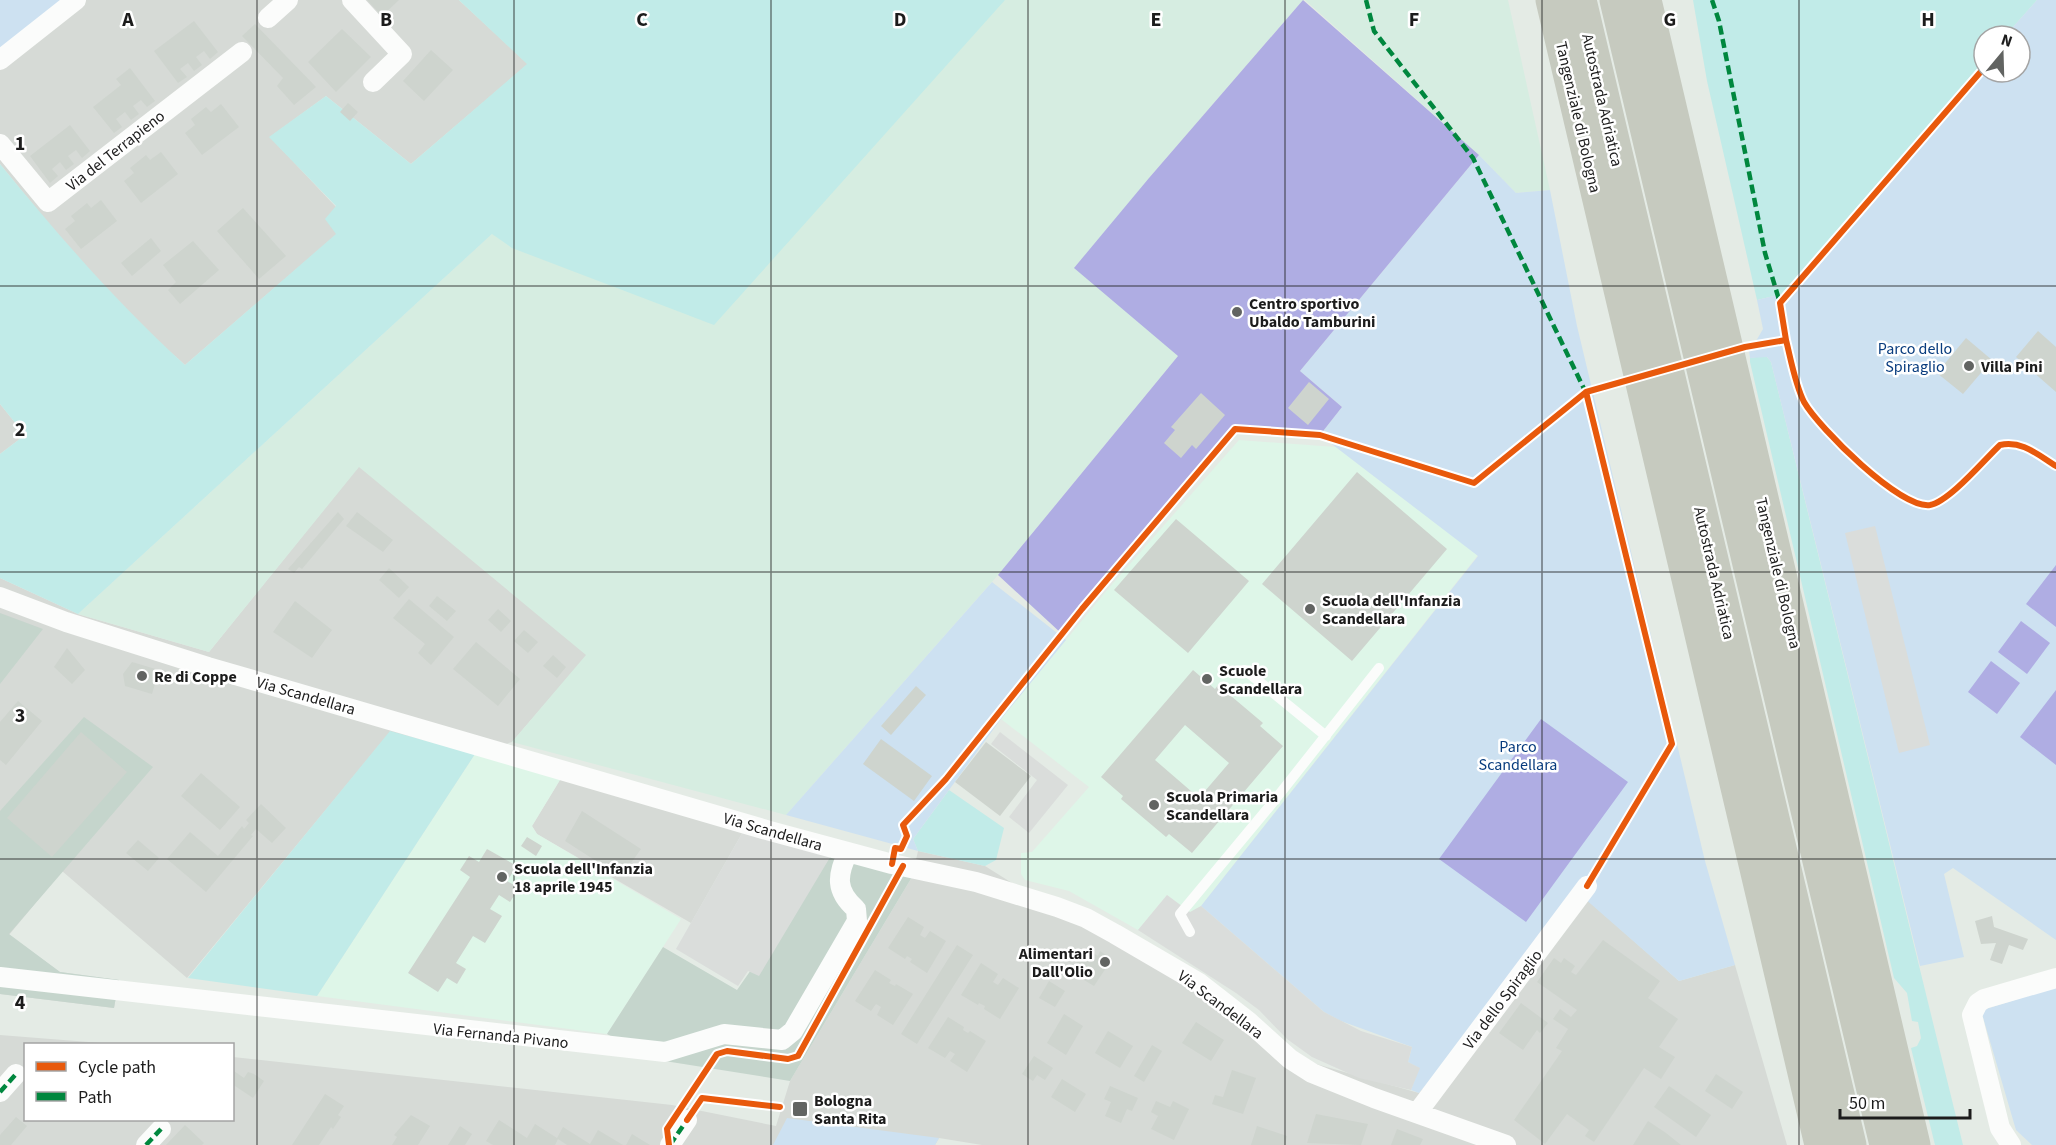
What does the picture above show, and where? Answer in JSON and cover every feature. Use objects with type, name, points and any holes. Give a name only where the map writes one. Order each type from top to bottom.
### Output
[{"type":"highway","name":"Tangenziale di Bologna","points":[[1552,0],[1821,1145]]},
{"type":"highway","name":"Autostrada Adriatica","points":[[1580,0],[1850,1145]]},
{"type":"highway","points":[[1616,0],[1886,1145]]},
{"type":"highway","name":"Tangenziale di Bologna","points":[[1644,0],[1914,1145]]},
{"type":"street","points":[[0,60],[76,0]]},
{"type":"street","points":[[268,18],[288,0]]},
{"type":"street","points":[[352,0],[402,54],[373,82]]},
{"type":"street","name":"Via del Terrapieno","points":[[0,144],[48,202],[242,52]]},
{"type":"street","name":"Via Scandellara","points":[[0,597],[66,622],[208,667],[848,852],[976,882],[1086,918],[1198,983],[1249,1022],[1290,1059],[1311,1073],[1506,1145]]},
{"type":"street","name":"Via Fernanda Pivano","points":[[0,977],[665,1052],[724,1034],[782,1040],[794,1031],[857,921],[856,909],[844,900],[840,883],[840,869],[848,852]]},
{"type":"street","name":"Via dello Spiraglio","points":[[1417,1113],[1587,886]]},
{"type":"street","points":[[2011,1145],[2000,1128],[1972,1015],[1978,1003],[1984,999],[2056,978]]},
{"type":"street","points":[[0,1092],[16,1074]]},
{"type":"street","points":[[670,1145],[687,1119]]},
{"type":"street","points":[[146,1145],[161,1129]]},
{"type":"lane","points":[[1190,932],[1180,914],[1379,669]]},
{"type":"lane","points":[[1245,670],[1326,736]]},
{"type":"shaded area","points":[[67,0],[459,0],[528,64],[411,164],[326,96],[270,137],[336,207],[337,234],[185,365],[148,332],[69,249],[0,164],[0,52]]},
{"type":"shaded area","points":[[459,0],[1303,0],[1149,178],[1178,356],[998,575],[786,815],[512,742],[586,655],[359,467],[209,652],[78,614],[492,234],[411,164],[528,64]]},
{"type":"shaded area","points":[[459,0],[1005,0],[714,325],[512,248],[492,234],[78,614],[0,578],[0,454],[25,435],[0,404],[0,164],[89,268],[185,365],[336,234],[325,219],[336,206],[269,137],[326,96],[411,164],[527,64]]},
{"type":"shaded area","points":[[1305,0],[1508,0],[1550,190],[1516,193],[1479,155]]},
{"type":"shaded area","points":[[1693,0],[2037,0],[2016,24],[1972,24],[1972,75],[1782,294],[1757,300],[1707,81]]},
{"type":"shaded area","points":[[1767,357],[1771,362],[1963,1145],[1935,1145],[1911,1048],[1917,1046],[1921,1038],[1918,1022],[1912,1021],[1907,993],[1894,978],[1750,362],[1750,358]]},
{"type":"shaded area","points":[[0,404],[25,435],[0,454]]},
{"type":"shaded area","name":"Scuole Scandellara","points":[[1239,440],[1336,447],[1478,555],[1201,906],[1190,913],[1167,895],[1138,930],[1069,891],[1025,880],[1021,874],[1021,853],[1032,852],[1089,787],[1001,719],[1108,589]]},
{"type":"shaded area","points":[[359,466],[587,655],[512,742],[475,754],[390,732],[187,978],[62,871],[9,935],[60,972],[119,980],[114,1008],[0,994],[0,578],[78,614],[209,652]]},
{"type":"shaded area","points":[[1875,526],[1930,745],[1899,753],[1845,533]]},
{"type":"shaded area","points":[[0,613],[43,629],[0,684]]},
{"type":"shaded area","points":[[84,717],[153,767],[9,934],[60,972],[119,980],[114,1008],[0,994],[0,811]]},
{"type":"shaded area","points":[[390,731],[475,754],[317,996],[188,978]]},
{"type":"shaded area","points":[[1000,732],[1068,785],[1029,833],[1009,817],[1037,780],[991,744]]},
{"type":"shaded area","name":"Scuola dell'Infanzia 18 aprile 1945","points":[[475,754],[563,775],[532,826],[537,834],[681,919],[607,1034],[317,996]]},
{"type":"shaded area","points":[[563,775],[744,830],[691,923],[537,834],[532,826]]},
{"type":"shaded area","points":[[949,790],[1004,828],[996,860],[985,866],[918,851],[913,839]]},
{"type":"shaded area","points":[[744,830],[832,854],[759,976],[748,971],[738,986],[676,949]]},
{"type":"shaded area","points":[[918,851],[985,866],[1063,915],[1144,946],[1291,1057],[1419,1093],[1584,897],[1679,981],[1735,965],[1787,1145],[982,1145],[939,1138],[935,1145],[0,1145],[0,1035],[101,1043],[24,1043],[24,1121],[234,1121],[234,1057],[672,1105],[776,1126],[790,1081],[912,877]]},
{"type":"shaded area","points":[[832,854],[912,877],[790,1081],[652,1059],[607,1034],[663,947],[737,990]]},
{"type":"shaded area","points":[[1167,895],[1190,912],[1201,906],[1324,1012],[1361,1031],[1412,1047],[1408,1062],[1420,1068],[1411,1090],[1359,1078],[1312,1057],[1287,1039],[1259,1010],[1236,993],[1138,930]]},
{"type":"green space","points":[[0,0],[67,0],[0,52]]},
{"type":"green space","name":"Centro sportivo Ubaldo Tamburini","points":[[1303,0],[1479,155],[1300,371],[1342,407],[1320,435],[1235,429],[1062,634],[998,575],[1178,356],[1074,268]]},
{"type":"green space","name":"Parco dello Spiraglio","points":[[2037,0],[2056,0],[2056,940],[1953,868],[1944,874],[1964,957],[1920,966],[1771,362],[1767,357],[1750,358],[1748,342],[1756,341],[1763,329],[1757,300],[1782,294],[1972,75],[1972,84],[2032,84],[2032,24],[2016,24]]},
{"type":"green space","name":"Parco Scandellara","points":[[1479,155],[1516,193],[1550,190],[1577,326],[1705,861],[1735,965],[1679,981],[1584,898],[1419,1093],[1411,1090],[1419,1068],[1408,1062],[1412,1047],[1341,1021],[1324,1012],[1201,906],[1478,556],[1320,435],[1342,407],[1300,371]]},
{"type":"green space","points":[[2056,565],[2056,627],[2026,604]]},
{"type":"green space","points":[[992,582],[1066,640],[1001,719],[913,839],[918,851],[786,815]]},
{"type":"green space","points":[[2021,621],[2050,643],[2027,674],[1998,652]]},
{"type":"green space","points":[[1991,661],[2020,683],[1997,714],[1968,692]]},
{"type":"green space","points":[[2056,690],[2056,765],[2020,737]]},
{"type":"green space","points":[[1541,719],[1628,782],[1526,922],[1439,859]]},
{"type":"green space","points":[[2056,987],[2056,1145],[2032,1145],[2016,1130],[1982,1014],[1986,1009]]},
{"type":"green space","points":[[787,1118],[939,1138],[935,1145],[773,1145]]},
{"type":"building","points":[[367,0],[399,0],[382,16]]},
{"type":"building","points":[[194,21],[218,52],[210,59],[204,51],[196,57],[202,65],[194,71],[188,63],[180,69],[187,77],[178,83],[154,51]]},
{"type":"building","points":[[255,24],[316,87],[294,105],[277,86],[283,78],[242,36]]},
{"type":"building","points":[[342,29],[371,57],[336,92],[308,62]]},
{"type":"building","points":[[431,50],[453,70],[424,101],[403,81]]},
{"type":"building","points":[[130,68],[155,101],[147,107],[141,100],[133,106],[139,114],[131,120],[125,112],[116,119],[122,127],[114,133],[93,107],[121,85],[116,79]]},
{"type":"building","points":[[348,103],[358,112],[350,121],[340,112]]},
{"type":"building","points":[[221,104],[239,127],[202,155],[185,133],[195,125],[191,119],[206,107],[211,112]]},
{"type":"building","points":[[70,125],[90,151],[82,158],[76,150],[68,156],[74,164],[66,170],[60,162],[52,169],[58,176],[50,183],[30,156]]},
{"type":"building","points":[[161,152],[178,174],[141,203],[124,181],[134,173],[130,168],[146,155],[150,160]]},
{"type":"building","points":[[101,200],[117,221],[81,249],[65,229],[75,221],[71,216],[87,203],[91,208]]},
{"type":"building","points":[[243,208],[286,256],[259,279],[217,231]]},
{"type":"building","points":[[151,238],[161,251],[132,276],[121,263]]},
{"type":"building","points":[[193,241],[219,270],[180,304],[168,290],[176,282],[163,265]]},
{"type":"building","points":[[2038,331],[2056,347],[2056,392],[2016,357]]},
{"type":"building","points":[[1966,338],[1992,360],[1963,394],[1937,373]]},
{"type":"building","points":[[1309,382],[1329,399],[1308,425],[1288,408]]},
{"type":"building","points":[[1201,393],[1225,415],[1196,449],[1192,445],[1181,458],[1164,443],[1175,430],[1171,427]]},
{"type":"building","points":[[1357,472],[1447,549],[1352,661],[1262,584]]},
{"type":"building","points":[[338,512],[344,519],[302,569],[299,567],[294,573],[288,569]]},
{"type":"building","points":[[357,512],[393,540],[383,552],[346,526]]},
{"type":"building","points":[[1176,519],[1249,581],[1188,653],[1114,590]]},
{"type":"building","points":[[389,568],[409,587],[399,598],[379,580]]},
{"type":"building","points":[[437,596],[456,611],[447,621],[429,606]]},
{"type":"building","points":[[409,599],[454,637],[431,665],[418,653],[425,644],[393,618]]},
{"type":"building","points":[[295,601],[332,630],[312,658],[273,632]]},
{"type":"building","points":[[498,609],[511,621],[501,632],[488,620]]},
{"type":"building","points":[[524,630],[538,642],[528,653],[514,641]]},
{"type":"building","points":[[476,642],[520,679],[498,706],[453,669]]},
{"type":"building","points":[[67,648],[85,670],[72,684],[54,667]]},
{"type":"building","points":[[553,655],[566,667],[557,678],[543,666]]},
{"type":"building","points":[[132,662],[159,670],[152,694],[125,686],[123,674]]},
{"type":"building","points":[[1193,670],[1215,689],[1218,685],[1263,723],[1260,726],[1283,746],[1192,853],[1169,834],[1166,837],[1121,799],[1123,796],[1101,777]],"holes":[[[1185,725],[1229,763],[1199,798],[1155,760]]]},
{"type":"building","points":[[916,686],[926,695],[891,735],[881,726]]},
{"type":"building","points":[[18,701],[42,721],[6,765],[0,760],[0,722]]},
{"type":"building","points":[[81,732],[127,772],[52,857],[7,818]]},
{"type":"building","points":[[881,739],[932,776],[914,801],[863,764]]},
{"type":"building","points":[[986,742],[1031,776],[1000,816],[955,782]]},
{"type":"building","points":[[201,773],[240,807],[220,830],[181,796]]},
{"type":"building","points":[[261,804],[286,828],[272,843],[256,829],[251,835],[253,836],[206,892],[167,859],[190,832],[218,856],[242,826],[244,829],[249,823],[246,820]]},
{"type":"building","points":[[582,811],[641,849],[621,877],[565,841]]},
{"type":"building","points":[[527,837],[542,846],[536,856],[521,846]]},
{"type":"building","points":[[138,840],[159,858],[148,871],[126,853]]},
{"type":"building","points":[[487,849],[517,866],[507,881],[519,888],[510,902],[499,895],[490,909],[502,916],[485,943],[473,936],[456,963],[466,969],[457,984],[447,978],[438,992],[408,973],[470,877],[460,870],[469,856],[479,862]]},
{"type":"building","points":[[1992,916],[1994,927],[2028,939],[2023,950],[2009,945],[2002,964],[1990,960],[1996,943],[1981,944],[1975,921]]},
{"type":"building","points":[[908,917],[924,927],[920,935],[925,938],[930,931],[946,941],[927,973],[910,962],[912,959],[907,956],[905,959],[888,948]]},
{"type":"building","points":[[1603,940],[1660,981],[1648,998],[1678,1019],[1659,1047],[1675,1057],[1661,1079],[1644,1068],[1594,1142],[1585,1136],[1589,1130],[1567,1114],[1545,1144],[1514,1120],[1562,1051],[1556,1048],[1568,1029],[1553,1019],[1560,1009],[1571,1017],[1577,1010],[1537,982],[1554,958],[1561,963],[1564,958],[1575,966],[1571,972],[1576,975]]},
{"type":"building","points":[[957,945],[973,955],[917,1044],[901,1034]]},
{"type":"building","points":[[1086,948],[1098,956],[1100,951],[1112,959],[1094,986],[1079,977],[1082,972],[1074,967]]},
{"type":"building","points":[[981,963],[998,974],[993,982],[998,985],[1003,978],[1019,988],[1000,1019],[984,1009],[985,1006],[979,1003],[978,1005],[961,995]]},
{"type":"building","points":[[875,970],[891,980],[889,983],[895,986],[896,984],[913,994],[893,1025],[877,1015],[881,1007],[876,1004],[871,1011],[855,1001]]},
{"type":"building","points":[[1049,981],[1065,991],[1055,1007],[1039,998]]},
{"type":"building","points":[[1521,1003],[1548,1023],[1540,1033],[1537,1030],[1523,1050],[1499,1033]]},
{"type":"building","points":[[1064,1014],[1083,1026],[1066,1055],[1047,1043]]},
{"type":"building","points":[[948,1017],[964,1027],[963,1030],[968,1033],[970,1031],[986,1041],[967,1072],[950,1061],[955,1054],[950,1051],[945,1058],[928,1048]]},
{"type":"building","points":[[1196,1022],[1224,1040],[1211,1061],[1182,1043]]},
{"type":"building","points":[[1108,1031],[1133,1046],[1120,1068],[1095,1053]]},
{"type":"building","points":[[1152,1045],[1162,1051],[1144,1082],[1134,1076]]},
{"type":"building","points":[[1034,1056],[1053,1068],[1045,1080],[1037,1075],[1033,1081],[1022,1074]]},
{"type":"building","points":[[1232,1070],[1256,1078],[1243,1114],[1212,1104],[1215,1095],[1223,1097]]},
{"type":"building","points":[[234,1071],[244,1078],[248,1072],[254,1074],[264,1081],[253,1098],[234,1085]]},
{"type":"building","points":[[1716,1074],[1743,1092],[1732,1109],[1705,1091]]},
{"type":"building","points":[[1062,1079],[1086,1094],[1075,1112],[1051,1097]]},
{"type":"building","points":[[1110,1086],[1138,1098],[1132,1111],[1127,1109],[1121,1123],[1105,1116],[1111,1102],[1104,1099]]},
{"type":"building","points":[[1669,1086],[1711,1115],[1696,1137],[1654,1107]]},
{"type":"building","points":[[325,1094],[344,1106],[338,1115],[341,1117],[319,1145],[292,1145]]},
{"type":"building","points":[[1156,1101],[1170,1107],[1173,1101],[1189,1109],[1174,1140],[1151,1129],[1158,1116],[1151,1112]]},
{"type":"building","points":[[1316,1114],[1368,1124],[1361,1145],[1307,1143]]},
{"type":"building","points":[[411,1115],[430,1126],[418,1145],[392,1145],[397,1137],[394,1135]]},
{"type":"building","points":[[16,1117],[27,1126],[11,1145],[0,1145],[0,1135]]},
{"type":"building","points":[[499,1120],[527,1138],[535,1124],[557,1138],[563,1127],[590,1144],[598,1130],[623,1145],[567,1145],[558,1139],[555,1145],[493,1145],[486,1141]]},
{"type":"building","points":[[1648,1121],[1666,1133],[1681,1145],[1633,1145]]},
{"type":"building","points":[[185,1125],[204,1143],[202,1145],[166,1145]]},
{"type":"building","points":[[460,1126],[472,1134],[465,1145],[448,1145]]},
{"type":"building","points":[[1257,1126],[1287,1136],[1285,1145],[1251,1145]]},
{"type":"building","points":[[1397,1129],[1423,1139],[1420,1145],[1391,1145]]},
{"type":"building","points":[[632,1134],[650,1145],[626,1145]]},
{"type":"marked path","points":[[1366,0],[1374,31],[1473,158],[1587,395]]},
{"type":"marked path","points":[[1712,0],[1719,21],[1765,253],[1780,303]]},
{"type":"marked path","points":[[0,1092],[16,1074]]},
{"type":"marked path","points":[[670,1145],[687,1120]]},
{"type":"marked path","points":[[146,1145],[161,1129]]},
{"type":"cycle path","points":[[1786,340],[1780,303],[1972,82]]},
{"type":"cycle path","points":[[892,864],[895,848],[901,849],[907,836],[903,825],[946,779],[1082,609],[1235,429],[1320,435],[1474,483],[1586,392],[1745,347],[1786,340],[1798,388],[1812,414],[1861,465],[1900,494],[1917,503],[1930,505],[1947,496],[2000,445],[2023,447],[2056,466]]},
{"type":"cycle path","points":[[1586,392],[1672,744],[1587,886]]},
{"type":"cycle path","points":[[669,1145],[667,1129],[717,1054],[727,1051],[788,1059],[798,1056],[903,866]]},
{"type":"cycle path","points":[[687,1120],[702,1098],[780,1107]]},
{"type":"place","name":"Centro sportivo Ubaldo Tamburini","points":[[1237,312]]},
{"type":"place","name":"Villa Pini","points":[[1969,366]]},
{"type":"place","name":"Scuola dell'Infanzia Scandellara","points":[[1310,609]]},
{"type":"place","name":"Re di Coppe","points":[[142,676]]},
{"type":"place","name":"Scuole Scandellara","points":[[1207,679]]},
{"type":"place","name":"Scuola Primaria Scandellara","points":[[1154,805]]},
{"type":"place","name":"Scuola dell'Infanzia 18 aprile 1945","points":[[502,877]]},
{"type":"place","name":"Alimentari Dall'Olio","points":[[1105,962]]},
{"type":"place","name":"Bologna Santa Rita","points":[[800,1109]]}]
